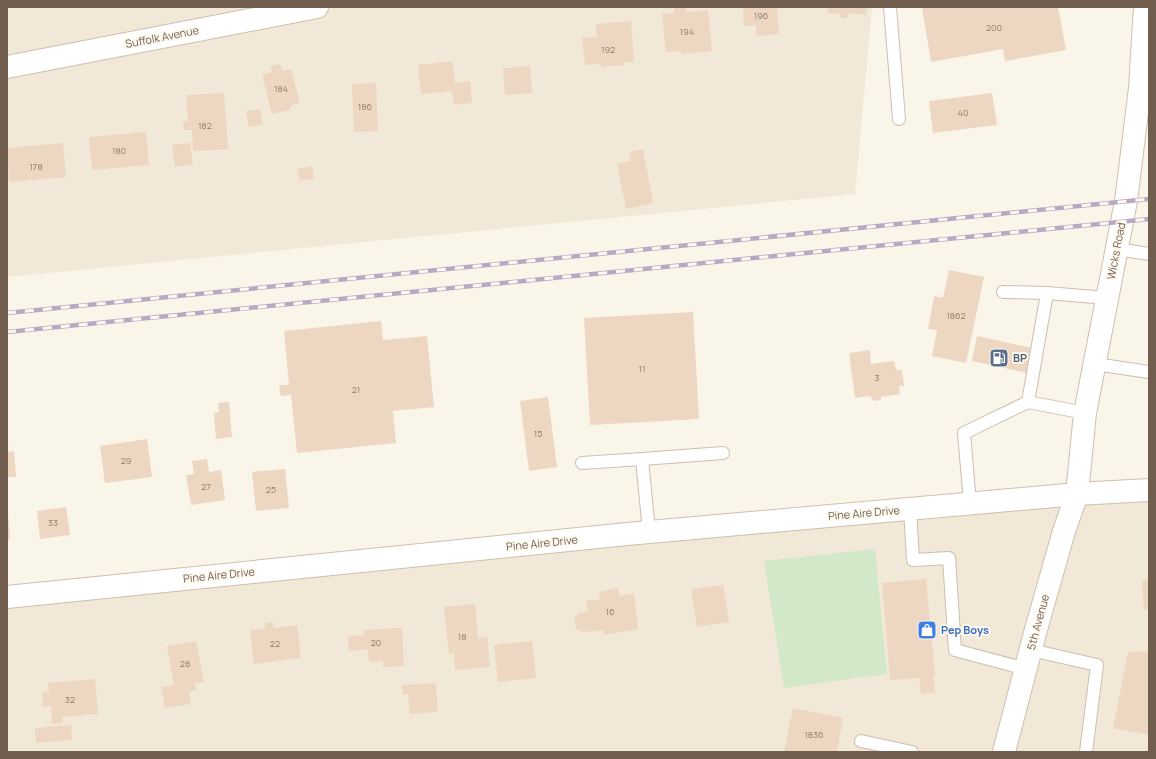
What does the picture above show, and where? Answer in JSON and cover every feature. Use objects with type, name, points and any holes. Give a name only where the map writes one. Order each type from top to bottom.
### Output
[{"type":"street","name":"Suffolk Avenue","points":[[7,67],[318,7]]},
{"type":"street","name":"Wicks Road","points":[[1077,494],[1085,413],[1126,201],[1145,69],[1145,7]]},
{"type":"street","name":"Pine Aire Drive","points":[[7,597],[649,532],[1077,494],[1149,490]]},
{"type":"street","name":"5th Avenue","points":[[1004,752],[1028,659],[1064,531],[1077,494]]},
{"type":"lane","points":[[890,7],[899,119]]},
{"type":"lane","points":[[1116,249],[1149,254]]},
{"type":"lane","points":[[1002,292],[1047,293],[1107,298]]},
{"type":"lane","points":[[1028,402],[1047,293]]},
{"type":"lane","points":[[1095,364],[1149,372]]},
{"type":"lane","points":[[970,504],[964,433],[1028,402],[1085,413]]},
{"type":"lane","points":[[582,463],[723,453]]},
{"type":"lane","points":[[642,459],[649,532]]},
{"type":"lane","points":[[910,509],[913,560],[948,558],[955,650],[1028,659],[1097,664],[1086,752]]},
{"type":"lane","points":[[861,741],[912,752]]},
{"type":"shaded area","points":[[7,7],[872,7],[855,194],[7,277]]},
{"type":"shaded area","points":[[1149,488],[1149,752],[7,752],[7,598]]},
{"type":"green space","points":[[875,549],[887,674],[784,688],[764,561]]},
{"type":"building","points":[[674,7],[686,7],[686,12],[708,10],[712,51],[681,54],[681,51],[666,52],[662,14],[674,13]]},
{"type":"building","points":[[743,7],[777,7],[779,34],[756,36],[756,25],[744,26]]},
{"type":"building","points":[[829,7],[867,7],[866,15],[848,13],[847,18],[841,18],[840,14],[828,13]]},
{"type":"building","points":[[922,7],[1058,7],[1066,50],[1005,61],[1003,49],[931,62]]},
{"type":"building","points":[[631,21],[634,62],[624,62],[624,65],[601,67],[601,64],[585,65],[582,38],[597,37],[596,24]]},
{"type":"building","points":[[452,61],[455,83],[470,81],[472,103],[454,105],[452,91],[421,94],[418,65]]},
{"type":"building","points":[[280,64],[282,71],[291,69],[300,103],[291,105],[290,110],[272,114],[262,75],[272,72],[270,66]]},
{"type":"building","points":[[530,66],[532,93],[505,95],[503,68]]},
{"type":"building","points":[[376,83],[378,131],[354,132],[352,84]]},
{"type":"building","points":[[224,93],[228,149],[193,151],[192,130],[184,130],[183,121],[188,121],[186,95]]},
{"type":"building","points":[[992,93],[997,125],[933,133],[929,101]]},
{"type":"building","points":[[260,109],[263,124],[249,127],[246,111]]},
{"type":"building","points":[[146,132],[149,165],[92,170],[89,137]]},
{"type":"building","points":[[63,143],[66,177],[9,182],[7,148]]},
{"type":"building","points":[[190,143],[193,164],[175,167],[172,145]]},
{"type":"building","points":[[643,149],[653,203],[626,209],[617,164],[631,161],[629,152]]},
{"type":"building","points":[[312,166],[314,178],[300,181],[297,169]]},
{"type":"building","points":[[949,270],[984,277],[966,363],[932,356],[937,330],[928,329],[934,296],[943,298]]},
{"type":"building","points":[[693,312],[699,419],[590,425],[584,318]]},
{"type":"building","points":[[381,321],[383,340],[427,336],[434,407],[393,411],[396,443],[297,453],[291,395],[281,396],[279,385],[289,385],[284,331]]},
{"type":"building","points":[[977,336],[1032,348],[1027,373],[972,361]]},
{"type":"building","points":[[870,350],[871,364],[894,361],[896,370],[902,370],[904,386],[899,386],[900,394],[881,397],[881,400],[874,401],[870,396],[855,398],[849,353]]},
{"type":"building","points":[[548,397],[557,467],[529,471],[520,401]]},
{"type":"building","points":[[229,402],[232,437],[216,439],[214,413],[219,412],[218,403]]},
{"type":"building","points":[[147,439],[152,477],[105,483],[100,446]]},
{"type":"building","points":[[14,451],[16,477],[7,477],[7,452]]},
{"type":"building","points":[[207,459],[209,472],[221,470],[225,500],[191,505],[186,475],[194,474],[192,461]]},
{"type":"building","points":[[285,469],[289,508],[256,511],[252,472]]},
{"type":"building","points":[[66,507],[70,535],[40,539],[37,511]]},
{"type":"building","points":[[7,514],[10,539],[7,540]]},
{"type":"building","points":[[926,579],[935,675],[933,675],[935,693],[921,694],[919,678],[890,680],[882,583]]},
{"type":"building","points":[[1149,580],[1149,609],[1144,610],[1142,581]]},
{"type":"building","points":[[723,585],[729,622],[697,627],[691,589]]},
{"type":"building","points":[[618,588],[620,596],[634,593],[638,629],[604,635],[603,630],[584,632],[576,629],[574,619],[579,613],[588,611],[586,601],[600,599],[599,592]]},
{"type":"building","points":[[475,604],[478,638],[487,637],[490,667],[455,670],[454,653],[449,654],[444,607]]},
{"type":"building","points":[[273,622],[273,628],[297,625],[301,658],[254,664],[250,630],[265,629],[265,623]]},
{"type":"building","points":[[402,628],[404,666],[383,667],[383,661],[369,662],[368,649],[349,651],[348,636],[364,635],[364,630]]},
{"type":"building","points":[[196,641],[204,682],[195,683],[196,690],[189,692],[191,704],[165,708],[161,687],[174,685],[167,646]]},
{"type":"building","points":[[532,641],[536,678],[498,682],[494,645]]},
{"type":"building","points":[[1149,651],[1149,735],[1113,728],[1128,652]]},
{"type":"building","points":[[95,679],[98,714],[62,717],[63,723],[52,724],[51,706],[43,707],[42,693],[49,692],[48,683]]},
{"type":"building","points":[[436,683],[438,712],[410,714],[408,694],[403,695],[402,685]]},
{"type":"building","points":[[793,708],[843,718],[837,752],[784,752]]},
{"type":"building","points":[[71,725],[72,740],[36,743],[35,728]]},
{"type":"railway","points":[[7,313],[1149,199]]},
{"type":"railway","points":[[7,332],[1149,219]]},
{"type":"place","name":"BP","points":[[999,358]]},
{"type":"place","name":"Pep Boys","points":[[927,630]]}]
